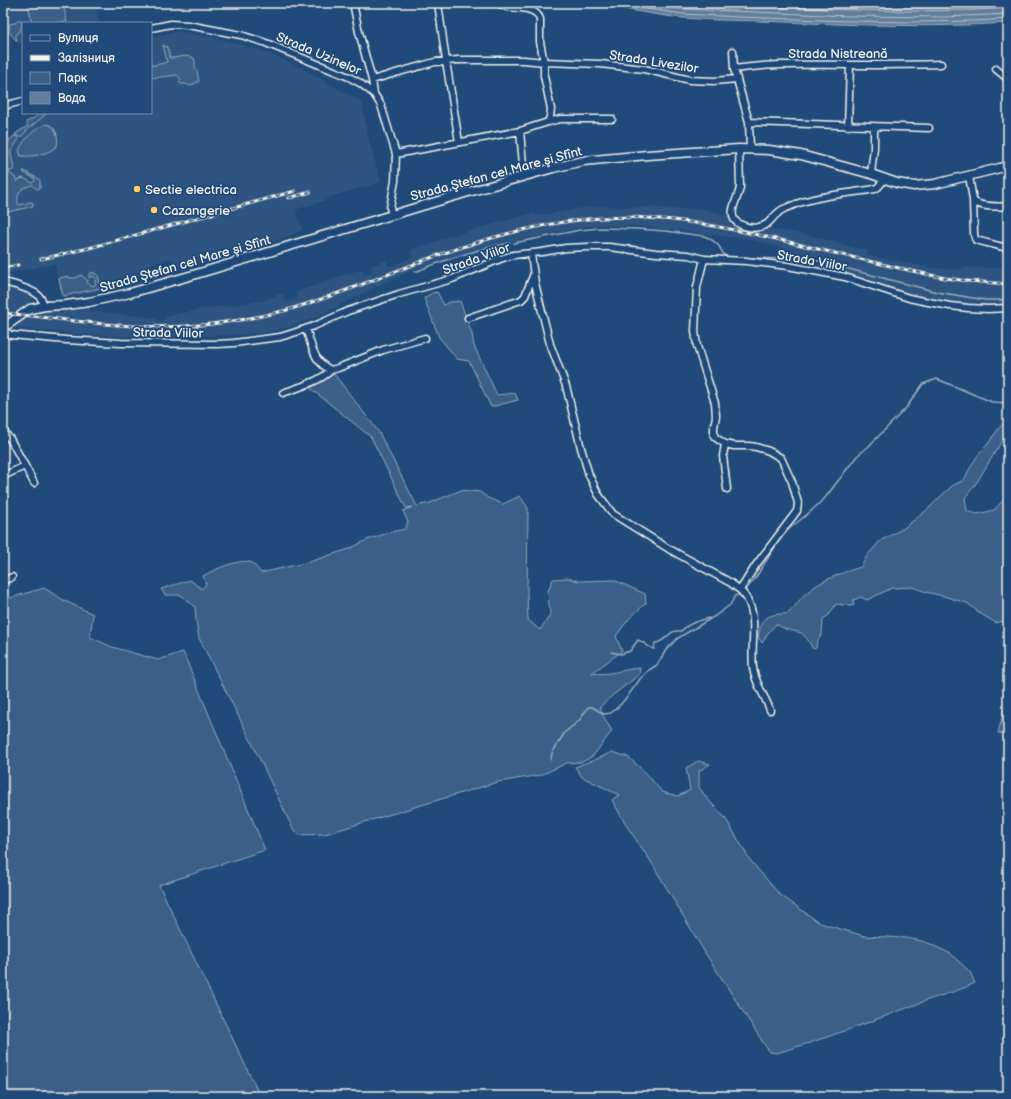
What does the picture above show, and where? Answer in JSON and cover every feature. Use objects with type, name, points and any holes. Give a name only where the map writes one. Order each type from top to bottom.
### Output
[{"type":"main road","name":"Strada Ştefan cel Mare şi Sfînt","points":[[3,329],[30,309],[45,306],[89,302],[130,293],[524,176],[570,163],[600,158],[739,149],[785,152],[801,154],[897,183],[914,186],[935,184],[1008,166]]},
{"type":"street","points":[[353,3],[374,94]]},
{"type":"street","points":[[438,3],[459,142]]},
{"type":"street","points":[[498,3],[506,7],[531,10],[537,13],[540,19],[540,42],[544,62],[544,76],[551,109],[548,122]]},
{"type":"street","name":"Strada Uzinelor","points":[[152,28],[171,24],[188,25],[253,38],[349,77],[360,83],[374,94],[381,105],[396,154],[395,181],[390,208],[392,215]]},
{"type":"street","points":[[733,51],[734,69],[749,122],[750,149]]},
{"type":"street","name":"Strada Livezilor","points":[[372,80],[428,64],[459,60],[524,60],[600,64],[637,68],[690,80],[714,81],[737,78]]},
{"type":"street","name":"Strada Nistreană","points":[[734,69],[791,64],[941,64]]},
{"type":"street","points":[[848,126],[850,65]]},
{"type":"street","points":[[996,69],[1008,79]]},
{"type":"street","points":[[3,106],[22,101]]},
{"type":"street","points":[[396,154],[520,131],[548,122],[560,120],[583,118],[612,119]]},
{"type":"street","points":[[749,122],[929,128]]},
{"type":"street","points":[[871,174],[874,148],[874,127]]},
{"type":"street","points":[[520,131],[524,176]]},
{"type":"street","points":[[739,149],[740,191],[733,214],[734,219],[744,226],[756,228],[770,223],[777,213],[793,205],[812,199],[875,189],[885,179]]},
{"type":"street","points":[[969,176],[973,200],[975,238],[978,241],[991,243],[1006,248]]},
{"type":"street","points":[[973,200],[980,205],[1008,207]]},
{"type":"street","name":"Strada Viilor","points":[[3,329],[11,335],[121,343],[218,344],[280,337],[306,329],[348,311],[399,294],[452,279],[513,255],[531,254],[566,248],[601,246],[656,253],[688,254],[704,259],[746,261],[788,266],[845,276],[909,298],[923,301],[968,308],[1008,308]]},
{"type":"street","points":[[531,254],[534,275],[550,344],[566,386],[589,475],[598,494],[613,514],[669,549],[731,583],[740,590],[747,601],[752,617],[752,662],[754,674],[770,710]]},
{"type":"street","points":[[704,259],[697,287],[695,337],[715,403],[716,416],[714,436],[725,444],[756,447],[769,451],[781,458],[792,482],[798,503],[797,511],[756,565],[740,590]]},
{"type":"street","points":[[468,318],[521,300],[526,296],[534,275]]},
{"type":"street","points":[[3,282],[15,285],[36,294],[41,298],[45,306]]},
{"type":"street","points":[[306,329],[312,351],[316,358],[330,370]]},
{"type":"street","points":[[283,393],[324,375],[330,370],[383,350],[425,338]]},
{"type":"street","points":[[3,431],[10,439],[34,483]]},
{"type":"street","points":[[725,444],[723,456],[727,489]]},
{"type":"street","points":[[3,476],[25,466]]},
{"type":"street","points":[[3,581],[12,577]]},
{"type":"shaded area","points":[[3,3],[96,3],[99,22],[22,22],[22,43],[18,43],[5,30],[4,26],[3,30]]},
{"type":"shaded area","points":[[159,3],[232,3],[160,11]]},
{"type":"shaded area","points":[[179,31],[220,39],[260,50],[294,64],[362,102],[369,141],[381,182],[329,197],[329,199],[298,209],[296,212],[302,229],[301,231],[270,243],[175,270],[172,258],[146,265],[149,276],[102,288],[102,290],[62,299],[55,264],[3,274],[3,145],[21,128],[27,125],[26,122],[39,114],[152,114],[152,37]]},
{"type":"shaded area","points":[[614,206],[703,209],[737,218],[739,221],[772,227],[773,230],[788,231],[868,250],[866,255],[934,268],[961,270],[962,267],[1008,267],[1008,304],[987,306],[913,296],[865,279],[833,271],[833,262],[740,237],[727,237],[643,226],[603,225],[582,227],[507,242],[444,260],[413,270],[386,282],[318,316],[292,326],[265,333],[190,336],[118,336],[76,334],[14,328],[20,323],[3,319],[3,284],[34,295],[31,301],[25,306],[36,312],[89,307],[90,311],[157,318],[158,321],[164,320],[164,317],[203,309],[261,301],[283,293],[285,302],[297,299],[296,292],[335,278],[362,269],[365,275],[372,272],[371,266],[387,260],[389,267],[413,257],[411,250],[425,244],[427,246],[446,237],[534,213],[536,215],[557,213],[587,207]]},
{"type":"green space","points":[[38,3],[63,3],[67,22],[32,22],[28,5]]},
{"type":"green space","points":[[19,20],[22,23],[20,31],[16,35],[17,41],[8,31],[10,29],[9,24],[15,23]]},
{"type":"green space","points":[[163,45],[167,47],[170,58],[184,56],[194,58],[199,81],[190,86],[181,84],[179,82],[181,79],[177,75],[152,78],[152,65],[167,62]]},
{"type":"green space","points":[[39,114],[45,114],[20,138],[15,134],[28,126],[26,122]]},
{"type":"green space","points":[[46,124],[52,127],[56,132],[58,139],[57,146],[50,151],[40,154],[21,156],[19,150],[30,134]]},
{"type":"green space","points":[[14,136],[19,139],[11,151],[14,168],[8,172],[15,177],[17,182],[24,178],[32,183],[35,181],[34,178],[24,173],[23,171],[25,171],[40,180],[40,188],[37,189],[32,185],[20,191],[18,204],[31,202],[33,203],[33,206],[3,213],[3,146]]},
{"type":"green space","points":[[90,273],[95,273],[98,276],[101,288],[63,296],[60,278],[68,276],[69,278],[75,278],[81,275],[88,281],[88,284],[94,286],[95,277],[92,276],[89,278]]},
{"type":"green space","points":[[437,292],[444,305],[450,302],[460,301],[472,334],[474,346],[497,395],[515,393],[518,400],[491,407],[469,361],[457,359],[439,337],[424,298]]},
{"type":"green space","points":[[334,374],[378,431],[417,506],[430,503],[461,490],[480,492],[488,498],[503,504],[520,496],[528,508],[528,620],[540,630],[550,615],[548,591],[553,579],[568,578],[579,581],[614,580],[645,594],[646,603],[628,620],[616,636],[622,651],[592,673],[604,674],[640,668],[639,675],[600,707],[602,714],[612,731],[593,756],[582,762],[567,763],[541,775],[498,782],[325,834],[299,835],[293,829],[253,745],[199,638],[195,607],[181,595],[165,595],[161,589],[190,580],[202,589],[206,584],[203,576],[228,565],[242,562],[252,563],[261,573],[309,562],[349,549],[367,540],[405,529],[408,522],[403,511],[413,507],[406,508],[371,437],[310,388]]},
{"type":"green space","points":[[1008,418],[1008,431],[977,482],[965,498],[967,511],[977,514],[994,510],[1008,495],[1008,616],[1004,611],[1004,621],[996,623],[967,603],[912,587],[892,588],[867,600],[861,597],[853,600],[854,605],[851,606],[836,604],[829,615],[823,619],[822,634],[817,642],[816,648],[813,649],[802,633],[785,629],[776,624],[762,643],[758,637],[761,624],[766,618],[773,615],[788,613],[811,589],[839,574],[861,567],[867,556],[880,541],[904,528],[928,509],[952,486],[964,480],[980,452]]},
{"type":"green space","points":[[44,588],[65,601],[93,614],[90,637],[112,647],[158,660],[183,652],[265,850],[159,885],[260,1096],[3,1096],[3,626],[5,625],[3,623],[3,600]]},
{"type":"green space","points":[[1008,694],[1008,734],[998,733]]},
{"type":"green space","points":[[612,752],[628,757],[646,773],[662,792],[678,796],[690,790],[686,768],[698,761],[710,764],[699,771],[699,787],[705,796],[726,819],[750,860],[779,894],[820,923],[864,936],[907,938],[926,942],[951,954],[970,972],[975,983],[957,991],[814,1041],[777,1053],[770,1052],[704,951],[650,860],[628,828],[612,800],[619,795],[582,777],[575,767]]},
{"type":"water","points":[[599,3],[1008,3],[1008,23],[980,25],[896,26],[708,20],[652,14]]},
{"type":"waterway","points":[[514,243],[580,230],[600,228],[665,231],[704,236],[716,244],[723,254],[728,257],[814,260],[937,292],[985,300],[1008,300]]},
{"type":"waterway","points":[[415,272],[461,255],[510,243]]},
{"type":"waterway","points":[[745,591],[756,577],[780,539],[789,529],[825,498],[857,456],[869,446],[906,408],[923,384],[937,379],[992,402],[1008,403]]},
{"type":"waterway","points":[[551,760],[552,753],[565,732],[579,721],[588,707],[592,707],[604,714],[611,713],[627,697],[640,679],[649,670],[657,665],[666,650],[678,638],[715,616],[730,605],[735,596],[738,595]]},
{"type":"waterway","points":[[611,652],[621,654],[630,651],[638,640],[654,649],[655,643],[660,642],[672,633],[681,631],[697,621],[709,618]]},
{"type":"railway","points":[[41,259],[89,248],[295,191]]},
{"type":"railway","points":[[289,198],[310,192]]},
{"type":"railway","points":[[3,313],[84,322],[152,327],[191,326],[230,322],[268,315],[306,304],[343,292],[433,257],[490,238],[529,228],[568,221],[613,217],[663,219],[712,226],[761,235],[945,278],[1008,284]]},
{"type":"railway","points":[[3,268],[18,265]]},
{"type":"place","name":"Sectie electrica","points":[[137,189]]},
{"type":"place","name":"Cazangerie","points":[[154,210]]}]
